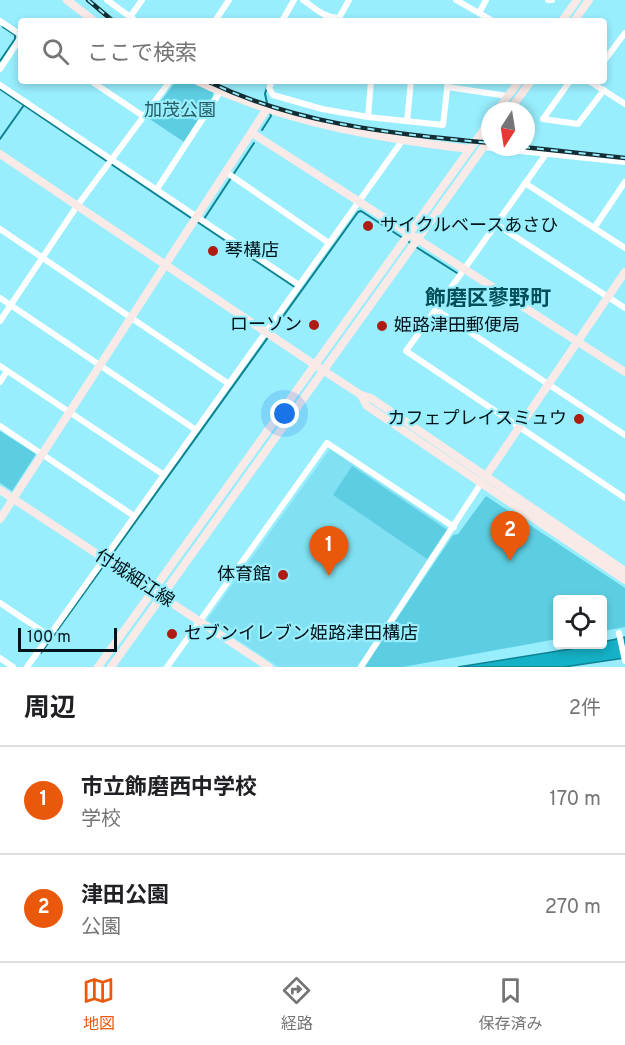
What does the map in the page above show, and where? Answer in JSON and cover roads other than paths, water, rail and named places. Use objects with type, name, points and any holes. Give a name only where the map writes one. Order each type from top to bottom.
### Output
[{"type":"street","points":[[67,0],[87,18]]},
{"type":"street","points":[[107,0],[132,18]]},
{"type":"street","points":[[133,18],[142,0]]},
{"type":"street","points":[[218,18],[229,0]]},
{"type":"street","points":[[284,18],[294,0]]},
{"type":"street","points":[[303,0],[321,13],[334,18]]},
{"type":"street","points":[[340,18],[349,0]]},
{"type":"street","points":[[456,0],[488,18]]},
{"type":"street","points":[[479,13],[486,0]]},
{"type":"street","points":[[564,18],[577,0]]},
{"type":"street","points":[[576,18],[589,0]]},
{"type":"street","points":[[0,21],[18,34]]},
{"type":"street","points":[[607,57],[625,33]]},
{"type":"street","points":[[0,69],[18,41]]},
{"type":"street","points":[[95,84],[143,116]]},
{"type":"street","points":[[0,321],[77,206],[168,84]]},
{"type":"street","points":[[203,84],[266,110],[332,128],[402,141],[470,149]]},
{"type":"street","points":[[271,84],[269,88],[273,95],[322,109],[368,117],[443,125],[448,84],[508,96]]},
{"type":"street","points":[[368,117],[371,84]]},
{"type":"street","points":[[407,121],[411,84]]},
{"type":"street","points":[[504,102],[517,84]]},
{"type":"street","points":[[516,102],[529,84]]},
{"type":"street","points":[[568,84],[543,119],[578,124],[604,90]]},
{"type":"street","points":[[594,84],[625,104]]},
{"type":"street","points":[[0,85],[299,285]]},
{"type":"street","points":[[157,189],[220,92]]},
{"type":"street","points":[[0,519],[266,110]]},
{"type":"street","points":[[252,133],[410,232],[625,372]]},
{"type":"street","points":[[98,667],[481,134]]},
{"type":"street","points":[[27,667],[402,141]]},
{"type":"street","points":[[111,667],[481,150]]},
{"type":"street","points":[[535,153],[625,162]]},
{"type":"street","points":[[0,154],[315,365],[361,395],[371,398],[484,480],[624,576]]},
{"type":"street","points":[[546,154],[406,351],[625,498]]},
{"type":"street","points":[[226,172],[329,243]]},
{"type":"street","points":[[594,228],[625,182]]},
{"type":"street","points":[[525,183],[625,248]]},
{"type":"street","points":[[496,224],[625,308]]},
{"type":"street","points":[[0,229],[229,384]]},
{"type":"street","points":[[361,667],[625,272]]},
{"type":"street","points":[[0,298],[196,430]]},
{"type":"street","points":[[435,309],[625,435]]},
{"type":"street","points":[[0,366],[164,475]]},
{"type":"street","points":[[0,382],[7,371]]},
{"type":"street","points":[[0,426],[134,516]]},
{"type":"street","points":[[166,667],[327,443],[454,527]]},
{"type":"street","name":"付城細江線","points":[[0,490],[269,667]]},
{"type":"street","points":[[0,603],[48,635]]},
{"type":"street","points":[[619,633],[625,661]]},
{"type":"street","points":[[0,658],[13,667]]},
{"type":"waterway","points":[[0,61],[15,39],[15,35],[3,27]]},
{"type":"waterway","points":[[267,87],[265,94],[268,107]]},
{"type":"waterway","points":[[0,89],[191,218]]},
{"type":"waterway","points":[[0,139],[24,105]]},
{"type":"waterway","points":[[262,130],[271,116],[270,112]]},
{"type":"waterway","points":[[204,219],[254,143]]},
{"type":"waterway","points":[[113,553],[358,212],[361,211],[412,244]]},
{"type":"waterway","points":[[196,221],[296,288]]},
{"type":"waterway","points":[[416,247],[457,273]]},
{"type":"waterway","points":[[41,653],[102,568]]},
{"type":"railway","points":[[88,0],[109,18]]},
{"type":"railway","points":[[214,84],[276,108],[345,125],[481,142]]},
{"type":"railway","points":[[535,148],[625,158]]},
{"type":"place","name":"サイクルベースあさひ","points":[[368,226]]},
{"type":"place","name":"琴構店","points":[[213,251]]},
{"type":"place","name":"ローソン","points":[[314,325]]},
{"type":"place","name":"姫路津田郵便局","points":[[382,326]]},
{"type":"place","name":"カフェプレイスミュウ","points":[[579,419]]},
{"type":"place","name":"津田公園","points":[[510,561]]},
{"type":"place","name":"体育館","points":[[283,575]]},
{"type":"place","name":"市立飾磨西中学校","points":[[329,576]]},
{"type":"place","name":"セブンイレブン姫路津田構店","points":[[172,634]]},
{"type":"district","name":"飾磨区蓼野町","points":[[488,299]]},
{"type":"park label","name":"加茂公園","points":[[180,111]]}]
